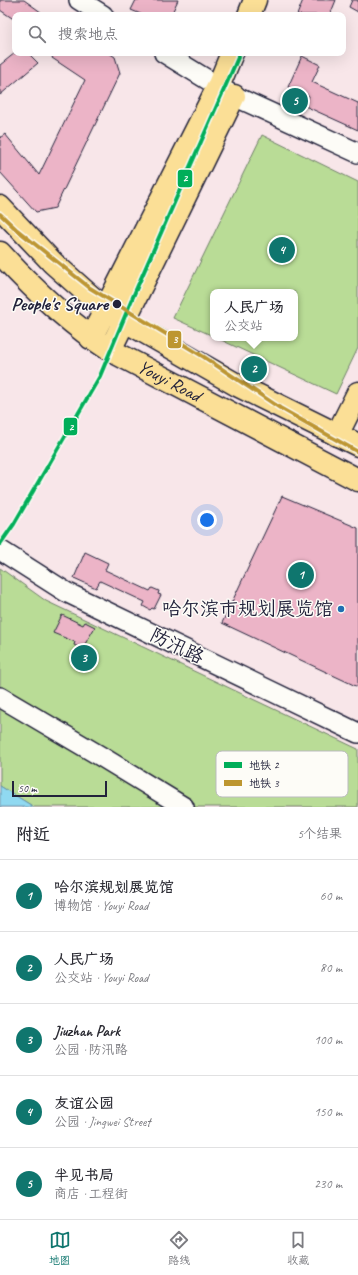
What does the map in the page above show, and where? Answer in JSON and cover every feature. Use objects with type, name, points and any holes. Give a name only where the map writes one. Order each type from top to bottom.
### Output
[{"type":"main road","points":[[250,12],[255,0]]},
{"type":"main road","points":[[110,350],[226,91],[232,56]]},
{"type":"main road","points":[[91,338],[226,91]]},
{"type":"main road","name":"Youyi Road","points":[[0,207],[53,263],[106,310],[237,385],[358,445]]},
{"type":"main road","name":"Youyi Road","points":[[0,253],[50,305],[91,338],[110,350],[358,480]]},
{"type":"main road","points":[[337,435],[358,393]]},
{"type":"street","points":[[79,0],[98,12]]},
{"type":"street","points":[[169,56],[226,91],[358,153]]},
{"type":"street","name":"防汛路","points":[[0,550],[66,592],[358,733]]},
{"type":"street","points":[[0,697],[184,807]]},
{"type":"green space","points":[[262,135],[358,182],[358,348],[336,394],[223,341],[298,341],[298,289],[210,289],[210,335],[173,318]]},
{"type":"green space","points":[[0,568],[46,601],[358,749],[358,807],[34,807],[0,786]]},
{"type":"water","points":[[0,786],[34,807],[0,807]]},
{"type":"building","points":[[0,0],[24,0],[41,12],[12,12],[12,18],[0,10]]},
{"type":"building","points":[[136,0],[178,0],[172,12],[136,12],[131,10]]},
{"type":"building","points":[[303,0],[336,0],[331,12],[298,12]]},
{"type":"building","points":[[352,0],[358,0],[358,12],[349,7]]},
{"type":"building","points":[[12,55],[31,56],[38,63],[0,95],[0,65]]},
{"type":"building","points":[[53,56],[114,56],[120,73],[55,208],[36,212],[0,172],[0,138],[5,134],[39,175],[85,80],[52,58]]},
{"type":"building","points":[[302,56],[320,65],[312,82],[358,103],[358,130],[305,106],[309,96],[288,87]]},
{"type":"building","points":[[282,496],[358,528],[358,687],[222,623]]},
{"type":"building","points":[[85,552],[108,563],[105,570],[150,591],[152,588],[159,591],[158,594],[161,595],[154,609],[152,608],[150,610],[143,606],[145,602],[100,581],[96,588],[74,578]]},
{"type":"building","points":[[62,615],[83,625],[85,622],[95,627],[82,649],[74,645],[75,642],[53,633]]},
{"type":"metro line","name":"2","points":[[0,544],[14,524],[100,376],[135,292],[239,56]]},
{"type":"metro line","name":"3","points":[[0,214],[16,229],[90,288],[204,357],[280,408],[358,452]]},
{"type":"place","name":"半见书局","points":[[295,101]]},
{"type":"place","name":"友谊公园","points":[[282,250]]},
{"type":"place","name":"People's Square","points":[[117,304]]},
{"type":"place","name":"人民广场","points":[[254,369]]},
{"type":"place","name":"哈尔滨规划展览馆","points":[[301,575]]},
{"type":"place","name":"哈尔滨市规划展览馆","points":[[341,609]]},
{"type":"place","name":"Jiuzhan Park","points":[[84,658]]}]
